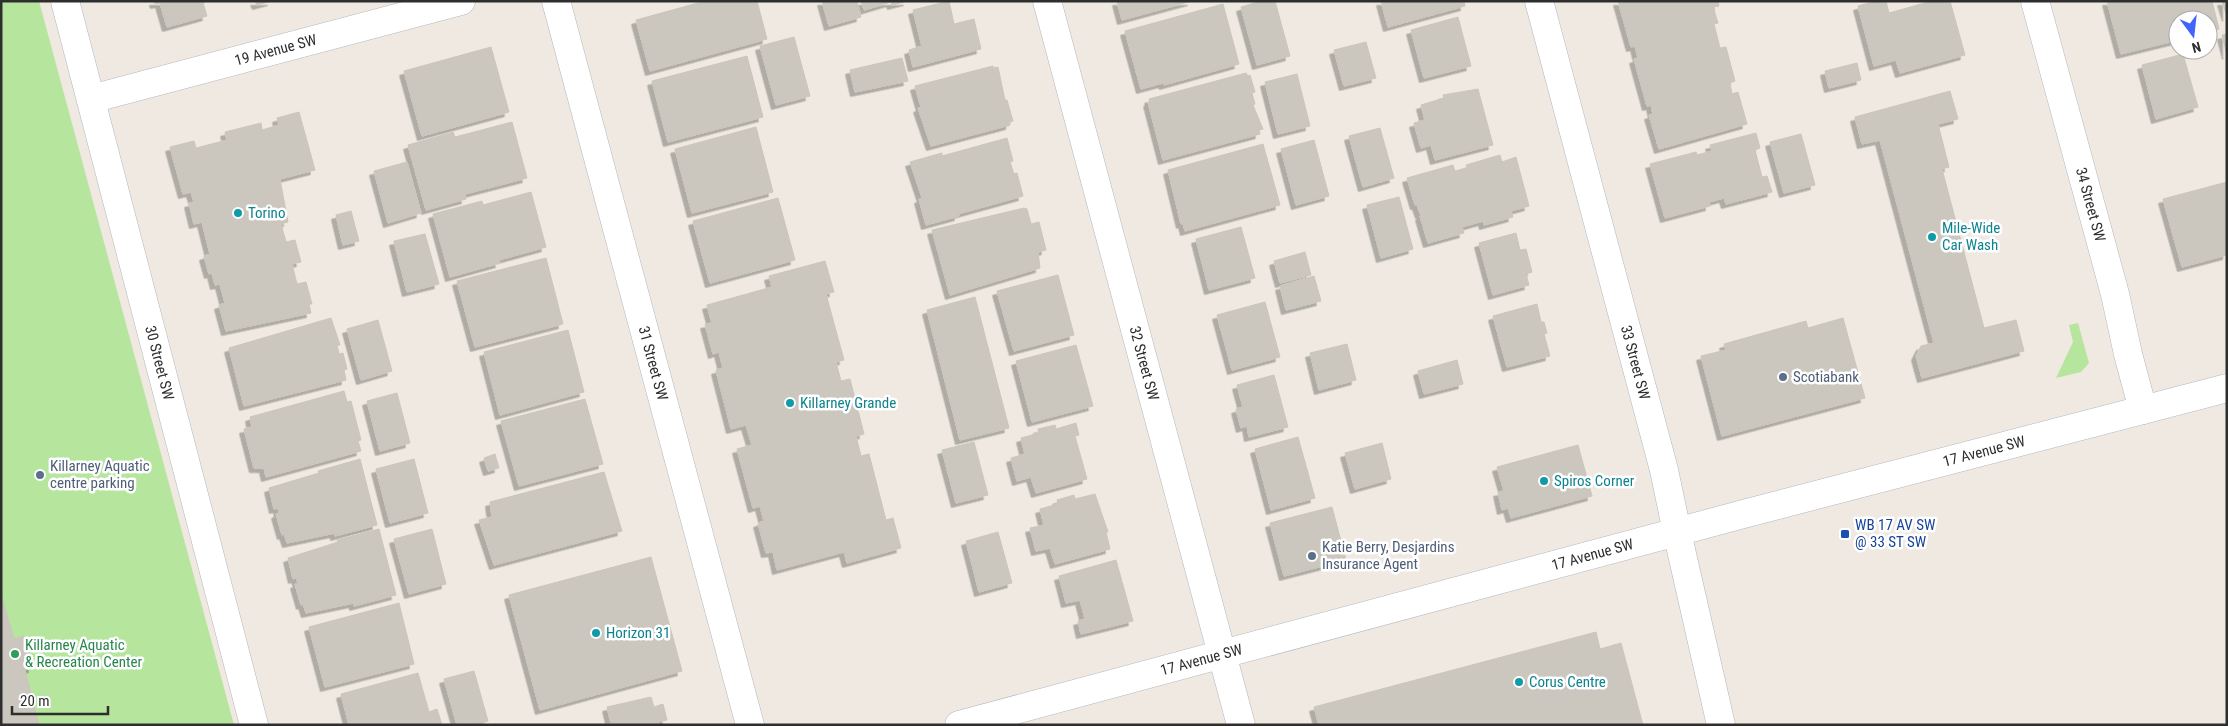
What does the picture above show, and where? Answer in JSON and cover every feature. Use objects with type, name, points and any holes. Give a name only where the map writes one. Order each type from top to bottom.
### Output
[{"type":"street","name":"30 Street SW","points":[[65,1],[254,725]]},
{"type":"street","name":"19 Avenue SW","points":[[91,99],[461,1]]},
{"type":"street","name":"31 Street SW","points":[[556,1],[750,725]]},
{"type":"street","name":"32 Street SW","points":[[1047,1],[1241,725]]},
{"type":"street","name":"33 Street SW","points":[[1539,1],[1664,470],[1721,725]]},
{"type":"street","name":"34 Street SW","points":[[2035,1],[2116,294],[2128,354],[2143,410]]},
{"type":"street","name":"17 Avenue SW","points":[[959,725],[1677,532],[2227,388]]},
{"type":"green space","points":[[1,1],[39,1],[234,725],[1,725]]},
{"type":"green space","points":[[2078,323],[2089,363],[2081,372],[2056,378],[2073,342],[2069,325]]},
{"type":"building","points":[[154,1],[207,1],[203,3],[207,16],[167,27],[160,3],[155,4]]},
{"type":"building","points":[[255,1],[272,1],[257,5]]},
{"type":"building","points":[[705,1],[757,1],[767,39],[650,71],[636,20]]},
{"type":"building","points":[[822,1],[857,1],[861,17],[829,26]]},
{"type":"building","points":[[861,1],[908,1],[892,5],[891,2],[864,10]]},
{"type":"building","points":[[949,1],[954,24],[974,19],[981,49],[913,67],[909,50],[922,46],[913,10]]},
{"type":"building","points":[[1117,1],[1192,1],[1122,20]]},
{"type":"building","points":[[1261,1],[1275,1],[1290,56],[1257,65],[1241,7]]},
{"type":"building","points":[[1381,1],[1464,1],[1465,6],[1388,27]]},
{"type":"building","points":[[1618,1],[1718,1],[1719,6],[1713,7],[1718,23],[1714,24],[1720,48],[1726,47],[1735,81],[1730,83],[1732,94],[1738,92],[1747,124],[1659,149],[1649,115],[1653,114],[1651,105],[1647,106],[1634,59],[1638,58],[1635,46],[1631,47]]},
{"type":"building","points":[[1876,1],[1886,1],[1889,13],[1932,1],[1950,1],[1965,55],[1900,73],[1896,60],[1874,66],[1858,6]]},
{"type":"building","points":[[2107,1],[2212,1],[2214,10],[2168,10],[2168,42],[2121,54]]},
{"type":"building","points":[[2222,1],[2227,1],[2227,17]]},
{"type":"building","points":[[1223,4],[1239,64],[1164,85],[1163,83],[1141,89],[1125,31]]},
{"type":"building","points":[[1458,17],[1471,66],[1424,78],[1411,30]]},
{"type":"building","points":[[2227,34],[2227,55],[2222,35]]},
{"type":"building","points":[[794,37],[810,96],[776,105],[760,46]]},
{"type":"building","points":[[1366,42],[1376,78],[1344,86],[1334,50]]},
{"type":"building","points":[[491,47],[509,112],[422,136],[404,71]]},
{"type":"building","points":[[747,56],[763,117],[668,142],[652,81]]},
{"type":"building","points":[[902,58],[908,81],[855,92],[850,70]]},
{"type":"building","points":[[2168,58],[2168,60],[2185,60],[2198,107],[2156,119],[2142,65]]},
{"type":"building","points":[[1857,63],[1861,80],[1829,88],[1825,71]]},
{"type":"building","points":[[993,66],[994,68],[998,67],[1005,100],[1007,100],[1013,121],[1010,122],[1010,125],[931,146],[918,108],[921,107],[915,86]]},
{"type":"building","points":[[1246,73],[1248,76],[1250,75],[1255,92],[1252,93],[1255,104],[1253,105],[1263,129],[1259,130],[1260,134],[1163,160],[1148,102],[1150,102],[1149,99]]},
{"type":"building","points":[[1297,74],[1310,126],[1278,134],[1265,82]]},
{"type":"building","points":[[1478,89],[1493,145],[1435,160],[1431,145],[1421,148],[1414,123],[1425,120],[1421,105],[1444,98],[1443,95]]},
{"type":"building","name":"Mile-Wide Car Wash","points":[[1950,91],[1958,119],[1938,124],[1949,167],[1942,169],[1984,328],[2016,320],[2024,351],[1922,378],[1916,356],[1921,346],[1934,343],[1880,140],[1862,144],[1855,117]]},
{"type":"building","name":"Torino","points":[[299,112],[315,170],[280,179],[288,222],[281,224],[286,242],[295,240],[301,262],[292,264],[297,284],[306,282],[312,304],[309,304],[311,313],[226,331],[219,305],[225,303],[220,284],[215,285],[212,273],[209,274],[204,256],[210,254],[202,222],[194,224],[189,203],[194,202],[191,192],[183,194],[170,147],[194,141],[196,148],[227,140],[225,132],[261,123],[262,130],[279,125],[277,118]]},
{"type":"building","points":[[512,122],[527,178],[465,194],[466,199],[426,210],[408,145],[453,132],[455,137]]},
{"type":"building","points":[[756,127],[773,192],[692,213],[675,149]]},
{"type":"building","points":[[1380,128],[1394,178],[1363,187],[1349,136]]},
{"type":"building","points":[[1756,133],[1760,148],[1755,150],[1762,177],[1767,176],[1772,192],[1726,204],[1724,198],[1709,202],[1710,206],[1665,218],[1650,164],[1696,152],[1697,155],[1712,151],[1710,145]]},
{"type":"building","points":[[1801,134],[1815,185],[1784,193],[1770,142]]},
{"type":"building","points":[[1007,138],[1013,161],[1010,162],[1014,174],[1017,173],[1023,196],[926,225],[919,199],[922,198],[910,162],[942,153],[942,156]]},
{"type":"building","points":[[1314,140],[1329,196],[1296,205],[1281,149]]},
{"type":"building","points":[[1263,144],[1280,205],[1185,231],[1183,223],[1181,224],[1168,170]]},
{"type":"building","points":[[1500,155],[1502,162],[1516,157],[1529,206],[1511,211],[1513,217],[1484,225],[1483,221],[1462,227],[1464,233],[1428,243],[1420,216],[1423,213],[1420,214],[1417,205],[1415,205],[1407,178],[1453,165],[1455,171],[1467,168],[1466,165]]},
{"type":"building","points":[[407,162],[421,213],[388,223],[374,171]]},
{"type":"building","points":[[2227,182],[2227,255],[2182,267],[2163,199]]},
{"type":"building","points":[[531,192],[546,247],[499,260],[500,263],[450,277],[433,214],[482,201],[483,205]]},
{"type":"building","points":[[1399,197],[1413,249],[1381,258],[1367,205]]},
{"type":"building","points":[[778,198],[795,260],[710,283],[693,221]]},
{"type":"building","points":[[1024,208],[1027,209],[1031,224],[1039,222],[1046,250],[1038,252],[1040,268],[950,295],[932,230]]},
{"type":"building","points":[[351,211],[359,241],[343,245],[336,215]]},
{"type":"building","points":[[1241,227],[1255,278],[1209,290],[1196,239]]},
{"type":"building","points":[[1516,233],[1520,250],[1526,249],[1532,272],[1526,274],[1529,285],[1493,295],[1479,243]]},
{"type":"building","points":[[425,234],[439,284],[407,292],[394,241]]},
{"type":"building","points":[[1305,252],[1311,275],[1280,283],[1274,261]]},
{"type":"building","points":[[546,258],[563,324],[475,347],[457,281]]},
{"type":"building","name":"Killarney Grande","points":[[825,261],[834,292],[826,294],[844,360],[836,362],[841,381],[850,379],[864,434],[856,436],[861,456],[869,454],[886,520],[893,518],[901,548],[847,563],[844,552],[777,570],[773,552],[766,553],[758,523],[764,521],[760,506],[753,508],[737,449],[752,445],[746,425],[731,429],[716,370],[723,368],[719,352],[713,354],[705,324],[712,323],[707,305],[772,287],[769,276]]},
{"type":"building","points":[[1058,275],[1074,335],[1014,351],[997,291]]},
{"type":"building","points":[[1314,276],[1321,301],[1286,310],[1280,286]]},
{"type":"building","points":[[975,297],[1009,428],[960,440],[927,310]]},
{"type":"building","points":[[1265,302],[1280,357],[1232,370],[1217,315]]},
{"type":"building","points":[[1537,304],[1541,322],[1544,322],[1547,333],[1544,334],[1550,356],[1507,367],[1493,316]]},
{"type":"building","points":[[331,318],[340,345],[337,345],[339,354],[343,353],[347,369],[344,370],[346,380],[244,406],[229,348]]},
{"type":"building","name":"Scotiabank","points":[[1843,318],[1865,398],[1722,436],[1701,356],[1726,350],[1724,344],[1806,321],[1808,328]]},
{"type":"building","points":[[378,320],[392,371],[361,380],[347,329]]},
{"type":"building","points":[[568,330],[584,392],[500,415],[484,352]]},
{"type":"building","points":[[1347,344],[1356,380],[1319,390],[1310,353]]},
{"type":"building","points":[[1076,345],[1093,406],[1032,422],[1016,361]]},
{"type":"building","points":[[1457,360],[1463,384],[1424,394],[1418,371]]},
{"type":"building","points":[[1274,375],[1288,427],[1249,437],[1247,426],[1241,428],[1236,409],[1243,407],[1237,385]]},
{"type":"building","points":[[344,391],[347,402],[351,401],[361,440],[358,441],[361,451],[266,477],[264,468],[254,468],[244,429],[252,427],[250,417]]},
{"type":"building","points":[[397,393],[410,443],[380,451],[367,401]]},
{"type":"building","points":[[585,399],[603,464],[519,486],[501,421]]},
{"type":"building","points":[[1076,423],[1079,435],[1075,436],[1087,479],[1036,493],[1031,477],[1017,481],[1011,458],[1025,454],[1021,438],[1039,433],[1038,429],[1055,425],[1056,429]]},
{"type":"building","points":[[1298,437],[1315,498],[1271,510],[1255,449]]},
{"type":"building","points":[[974,442],[988,495],[956,503],[942,450]]},
{"type":"building","points":[[1382,443],[1391,479],[1355,489],[1345,453]]},
{"type":"building","name":"Spiros Corner","points":[[1578,445],[1592,496],[1511,518],[1508,508],[1502,510],[1498,492],[1504,491],[1497,467]]},
{"type":"building","points":[[495,454],[499,468],[488,471],[484,458]]},
{"type":"building","points":[[360,459],[377,525],[335,536],[335,533],[287,543],[284,534],[282,535],[276,514],[279,513],[278,508],[274,509],[269,488]]},
{"type":"building","points":[[414,459],[428,513],[390,523],[376,469]]},
{"type":"building","points":[[604,472],[622,531],[494,565],[479,520],[492,517],[490,502]]},
{"type":"building","points":[[1095,494],[1108,532],[1106,532],[1110,549],[1055,564],[1050,548],[1036,551],[1030,528],[1044,525],[1040,509],[1058,504],[1057,500],[1074,495],[1075,499]]},
{"type":"building","points":[[1332,507],[1346,560],[1284,576],[1270,523]]},
{"type":"building","points":[[379,529],[396,595],[354,606],[354,603],[306,613],[303,604],[301,605],[295,584],[298,583],[296,578],[293,579],[288,558],[338,542],[337,540]]},
{"type":"building","points":[[432,529],[446,584],[409,594],[394,539]]},
{"type":"building","points":[[998,532],[1012,583],[979,592],[966,541]]},
{"type":"building","name":"Horizon 31","points":[[651,557],[682,671],[540,710],[509,595]]},
{"type":"building","points":[[1116,560],[1133,621],[1081,634],[1078,621],[1085,619],[1080,600],[1066,603],[1059,576]]},
{"type":"building","name":"Killarney Aquatic & Recreation Center","points":[[1,594],[14,639],[24,636],[33,668],[25,670],[39,725],[1,725]]},
{"type":"building","points":[[399,603],[414,664],[325,687],[309,627]]},
{"type":"building","name":"Corus Centre","points":[[1596,632],[1600,649],[1621,643],[1643,725],[1319,725],[1314,707]]},
{"type":"building","points":[[474,671],[488,721],[475,725],[457,725],[444,679]]},
{"type":"building","points":[[418,673],[429,712],[437,709],[442,725],[349,725],[341,694]]},
{"type":"building","points":[[651,697],[654,707],[663,704],[667,720],[658,722],[659,725],[605,725],[611,723],[607,707]]},
{"type":"place","name":"Torino","points":[[238,213]]},
{"type":"place","name":"Mile-Wide Car Wash","points":[[1932,237]]},
{"type":"place","name":"Scotiabank","points":[[1783,377]]},
{"type":"place","name":"Killarney Grande","points":[[790,403]]},
{"type":"place","name":"Killarney Aquatic centre parking","points":[[40,475]]},
{"type":"place","name":"Spiros Corner","points":[[1544,481]]},
{"type":"place","name":"WB 17 AV SW @ 33 ST SW","points":[[1845,534]]},
{"type":"place","name":"Katie Berry, Desjardins Insurance Agent","points":[[1312,556]]},
{"type":"place","name":"Horizon 31","points":[[596,633]]},
{"type":"place","name":"Killarney Aquatic & Recreation Center","points":[[15,654]]},
{"type":"place","name":"Corus Centre","points":[[1519,682]]}]
